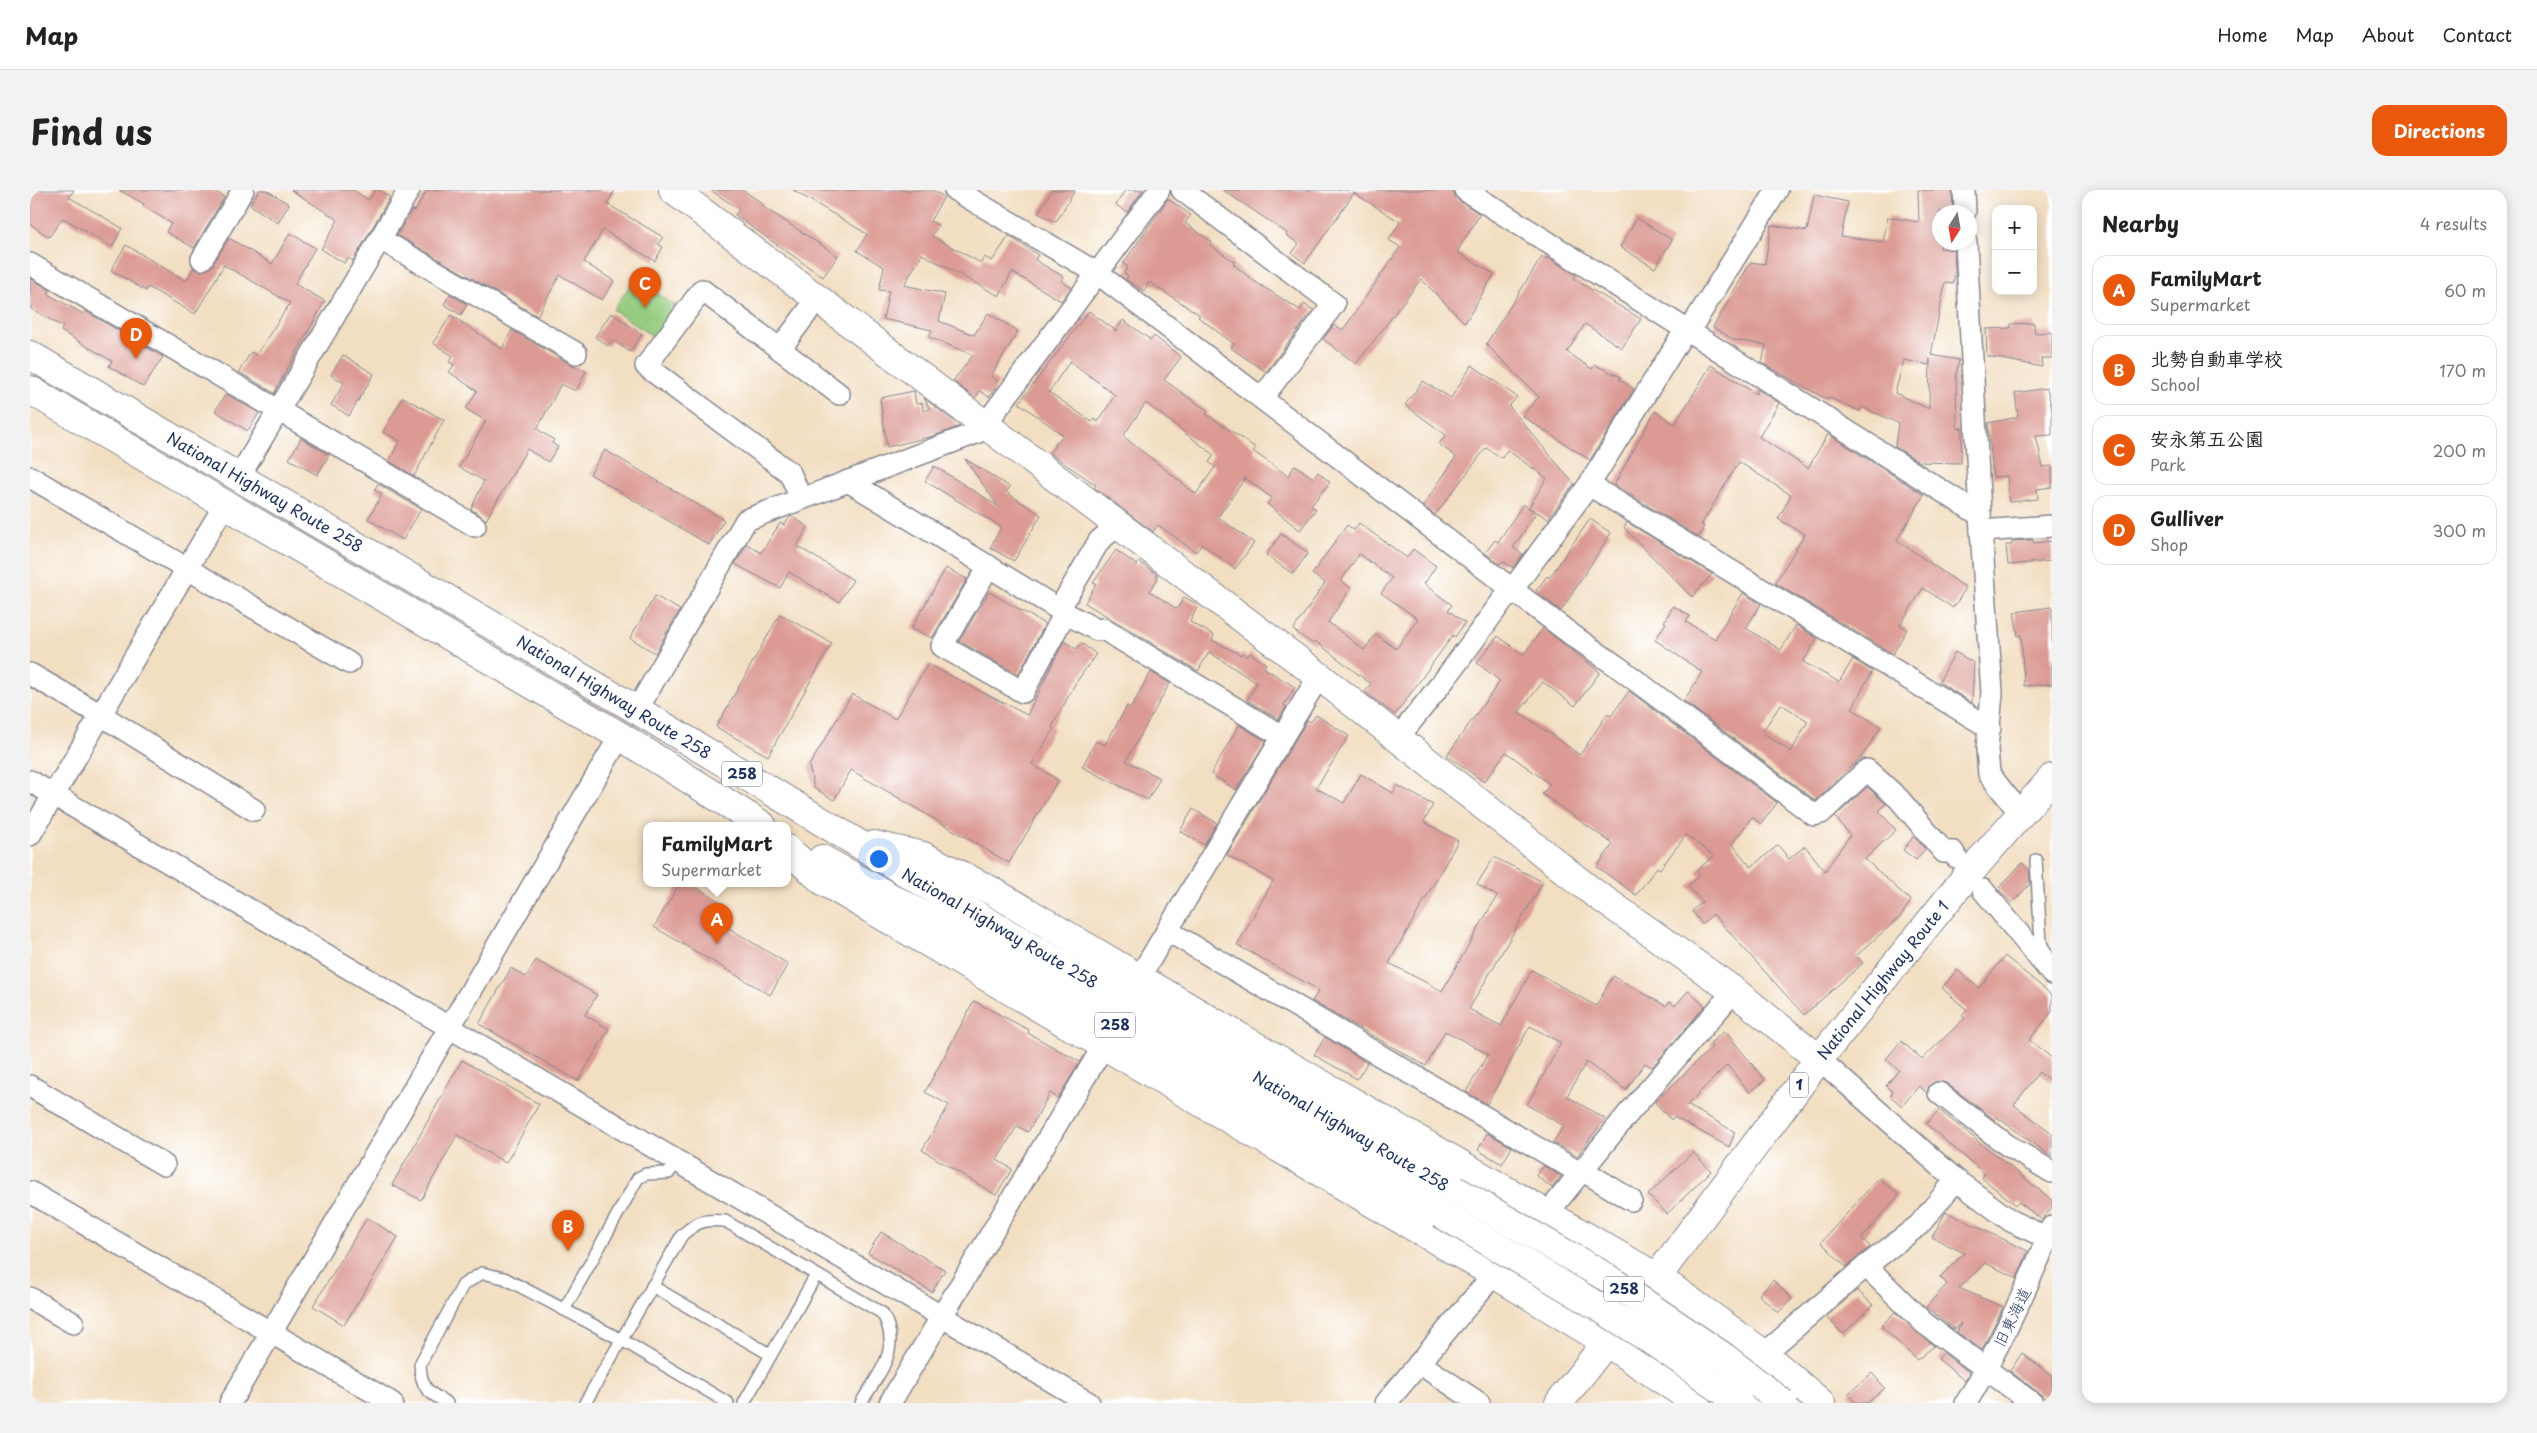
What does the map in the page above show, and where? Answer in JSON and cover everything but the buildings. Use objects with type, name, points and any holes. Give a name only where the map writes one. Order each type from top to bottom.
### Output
[{"type":"main road","points":[[672,190],[1319,676],[1590,890],[1734,991],[1818,1059]]},
{"type":"main road","name":"National Highway Route 258","points":[[30,355],[637,710],[998,928],[1606,1277],[1724,1357],[1783,1403]]},
{"type":"main road","name":"National Highway Route 258","points":[[30,390],[620,736],[757,822]]},
{"type":"main road","name":"National Highway Route 1","points":[[1559,1403],[1658,1278],[1818,1059],[2020,813],[2052,778]]},
{"type":"main road","points":[[853,840],[923,856],[992,891],[1658,1278],[1764,1354],[1821,1403]]},
{"type":"main road","name":"National Highway Route 258","points":[[791,841],[987,951],[1588,1299],[1711,1381],[1739,1403]]},
{"type":"main road","points":[[791,853],[823,881],[1494,1274],[1606,1342],[1697,1403]]},
{"type":"street","points":[[202,259],[243,190]]},
{"type":"street","points":[[240,477],[409,190]]},
{"type":"street","points":[[954,190],[1097,273],[1814,816],[1821,813],[1867,770],[1899,799],[1944,852],[1953,852],[1956,857]]},
{"type":"street","points":[[637,710],[746,520],[976,433],[984,425],[1159,190]]},
{"type":"street","points":[[1182,190],[1334,304],[1262,398]]},
{"type":"street","points":[[1465,190],[1688,330],[1980,523],[2052,526]]},
{"type":"street","points":[[1398,738],[1513,589],[1589,485],[1777,190]]},
{"type":"street","points":[[1964,190],[1965,205]]},
{"type":"street","points":[[380,239],[576,352]]},
{"type":"street","points":[[1966,250],[1980,523],[1992,693],[1987,749],[1989,774],[2020,813]]},
{"type":"street","points":[[30,264],[475,526]]},
{"type":"street","points":[[801,499],[790,474],[646,366],[702,290],[839,394]]},
{"type":"street","points":[[780,349],[818,299]]},
{"type":"street","points":[[30,477],[348,662]]},
{"type":"street","points":[[848,481],[1097,630],[1103,629],[1282,736]]},
{"type":"street","points":[[1589,485],[1990,728]]},
{"type":"street","points":[[30,835],[225,504]]},
{"type":"street","points":[[989,566],[942,646],[1023,692],[1099,541],[1118,525]]},
{"type":"street","points":[[30,674],[101,715],[254,810]]},
{"type":"street","points":[[1139,978],[1319,676]]},
{"type":"street","points":[[230,1403],[448,1027],[620,736]]},
{"type":"street","points":[[30,781],[1089,1403]]},
{"type":"street","points":[[1983,890],[2052,974]]},
{"type":"street","points":[[1168,931],[1631,1200]]},
{"type":"street","points":[[1547,1214],[1734,991]]},
{"type":"street","points":[[890,1403],[940,1316],[1104,1045]]},
{"type":"street","points":[[1818,1059],[1956,1180],[2011,1221],[2050,1233]]},
{"type":"street","points":[[30,1086],[164,1165]]},
{"type":"street","points":[[1939,1093],[2007,1145],[2052,1172]]},
{"type":"street","points":[[1764,1354],[1866,1266],[1919,1225],[1956,1180]]},
{"type":"street","points":[[30,1192],[392,1403]]},
{"type":"street","name":"旧東海道","points":[[1966,1403],[1986,1371],[2050,1233]]},
{"type":"street","points":[[1866,1266],[1924,1323],[1986,1371],[2032,1403]]},
{"type":"street","points":[[1386,1403],[1494,1274]]},
{"type":"street","points":[[30,1298],[72,1323]]},
{"type":"street","points":[[1420,1363],[1479,1403]]},
{"type":"lane","points":[[2036,860],[2041,943],[2052,969]]},
{"type":"lane","points":[[564,1310],[638,1178],[646,1174],[669,1173],[676,1161]]},
{"type":"lane","points":[[585,1403],[682,1235],[696,1223],[709,1220],[725,1222],[882,1313],[890,1326],[888,1360],[861,1403]]},
{"type":"lane","points":[[448,1403],[428,1392],[420,1378],[420,1364],[463,1285],[482,1274],[504,1278],[622,1340],[728,1403]]},
{"type":"lane","points":[[744,1403],[816,1275]]},
{"type":"lane","points":[[652,1286],[771,1355]]},
{"type":"green space","points":[[635,278],[676,306],[654,337],[613,310]]},
{"type":"place","name":"安永第五公園","points":[[645,308]]},
{"type":"place","name":"Gulliver","points":[[136,359]]},
{"type":"place","name":"FamilyMart","points":[[717,944]]},
{"type":"place","name":"北勢自動車学校","points":[[568,1251]]}]
